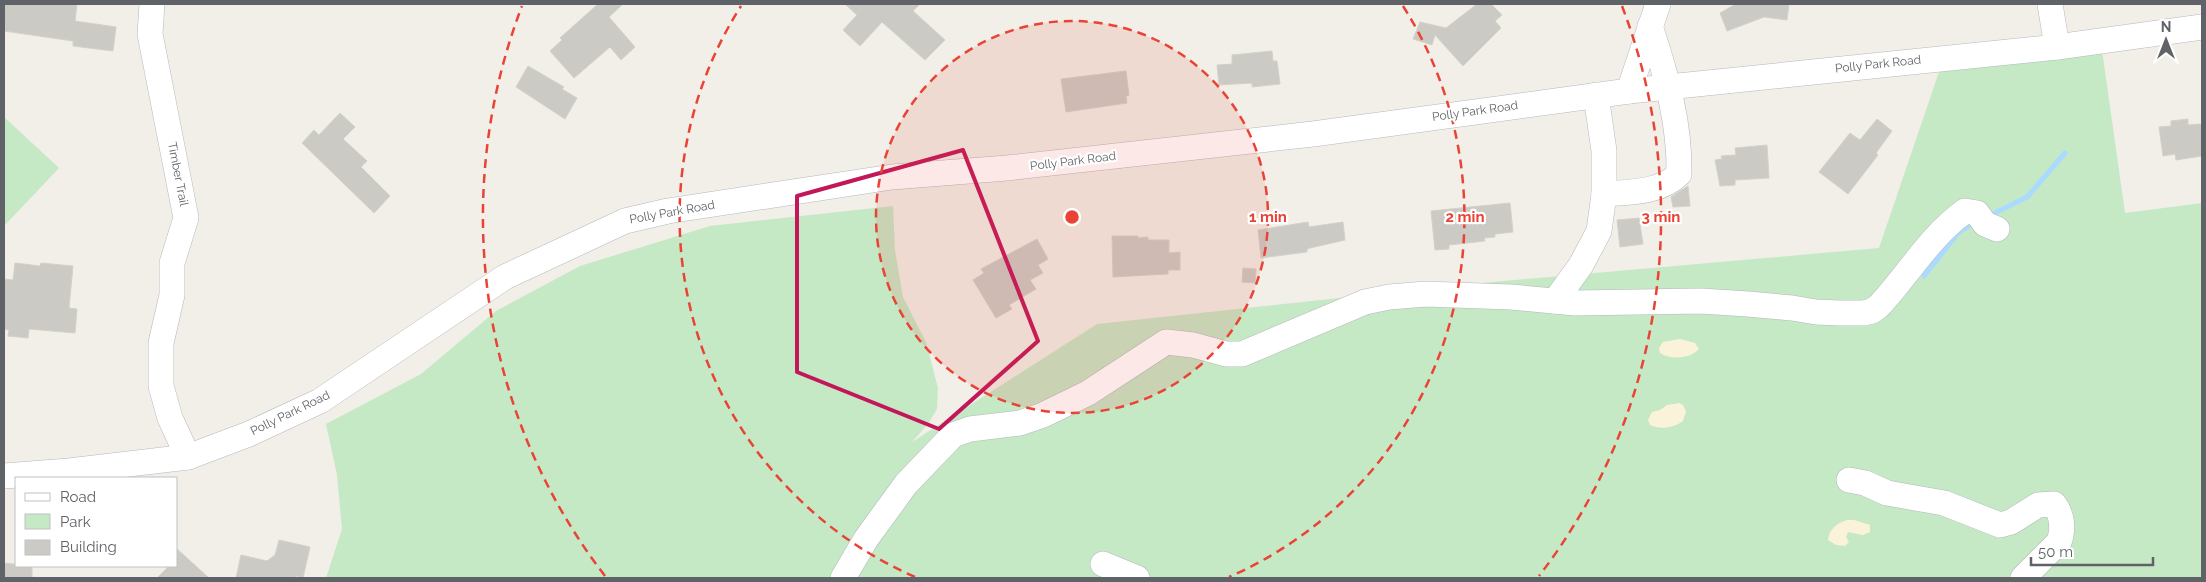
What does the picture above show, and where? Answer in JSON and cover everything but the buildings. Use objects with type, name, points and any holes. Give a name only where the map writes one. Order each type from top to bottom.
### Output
[{"type":"street","name":"Timber Trail","points":[[152,4],[150,34],[186,218],[172,262],[172,295],[161,343],[161,386],[170,418],[188,457]]},
{"type":"street","points":[[2050,4],[2057,47]]},
{"type":"street","points":[[1604,194],[1640,191],[1670,184],[1679,174],[1680,155],[1670,86],[1654,15]]},
{"type":"street","points":[[1629,91],[1654,15]]},
{"type":"street","name":"Polly Park Road","points":[[4,476],[69,471],[188,457],[249,434],[320,401],[505,278],[625,220],[668,211],[892,178],[1007,168],[1313,134],[1670,86],[2057,47],[2202,27]]},
{"type":"street","points":[[1555,301],[1581,265],[1599,231],[1604,194],[1604,151],[1596,95]]},
{"type":"street","points":[[843,578],[866,539],[906,484],[953,435],[970,429],[1020,423],[1043,415],[1088,393],[1166,342],[1193,344],[1226,354],[1242,354],[1365,302],[1389,297],[1426,294],[1511,297],[1595,303],[1701,302],[1784,307],[1816,312],[1864,313],[1872,311],[1879,306],[1930,243],[1954,218],[1965,211],[1977,213],[1985,224],[1997,229]]},
{"type":"street","points":[[1850,480],[1864,483],[1887,493],[1944,502],[2000,526],[2011,522],[2038,505],[2054,504],[2059,510],[2061,519],[2059,542],[2023,578]]},
{"type":"street","points":[[1103,564],[1137,578]]},
{"type":"highlighted area","points":[[963,150],[1038,341],[939,429],[797,372],[797,196]]},
{"type":"green space","points":[[2102,50],[2125,213],[2202,203],[2202,578],[326,578],[342,529],[337,475],[326,424],[421,374],[496,311],[580,266],[710,226],[893,206],[895,250],[903,297],[926,342],[938,388],[937,409],[928,424],[912,442],[1097,324],[1470,284],[1879,248],[1941,66]]},
{"type":"green space","points":[[4,117],[59,168],[4,226]]},
{"type":"sand","points":[[1680,339],[1695,343],[1699,349],[1685,357],[1669,357],[1660,353],[1659,348],[1663,342]]},
{"type":"sand","points":[[1679,403],[1683,405],[1686,411],[1683,421],[1667,428],[1650,425],[1648,420],[1652,412],[1660,410],[1667,405]]},
{"type":"sand","points":[[1847,520],[1870,525],[1870,532],[1863,535],[1848,532],[1846,537],[1849,542],[1845,546],[1836,545],[1828,540],[1834,527]]},
{"type":"waterway","points":[[1989,216],[2027,197],[2065,153]]},
{"type":"waterway","points":[[1924,276],[1958,233],[1974,222]]}]
